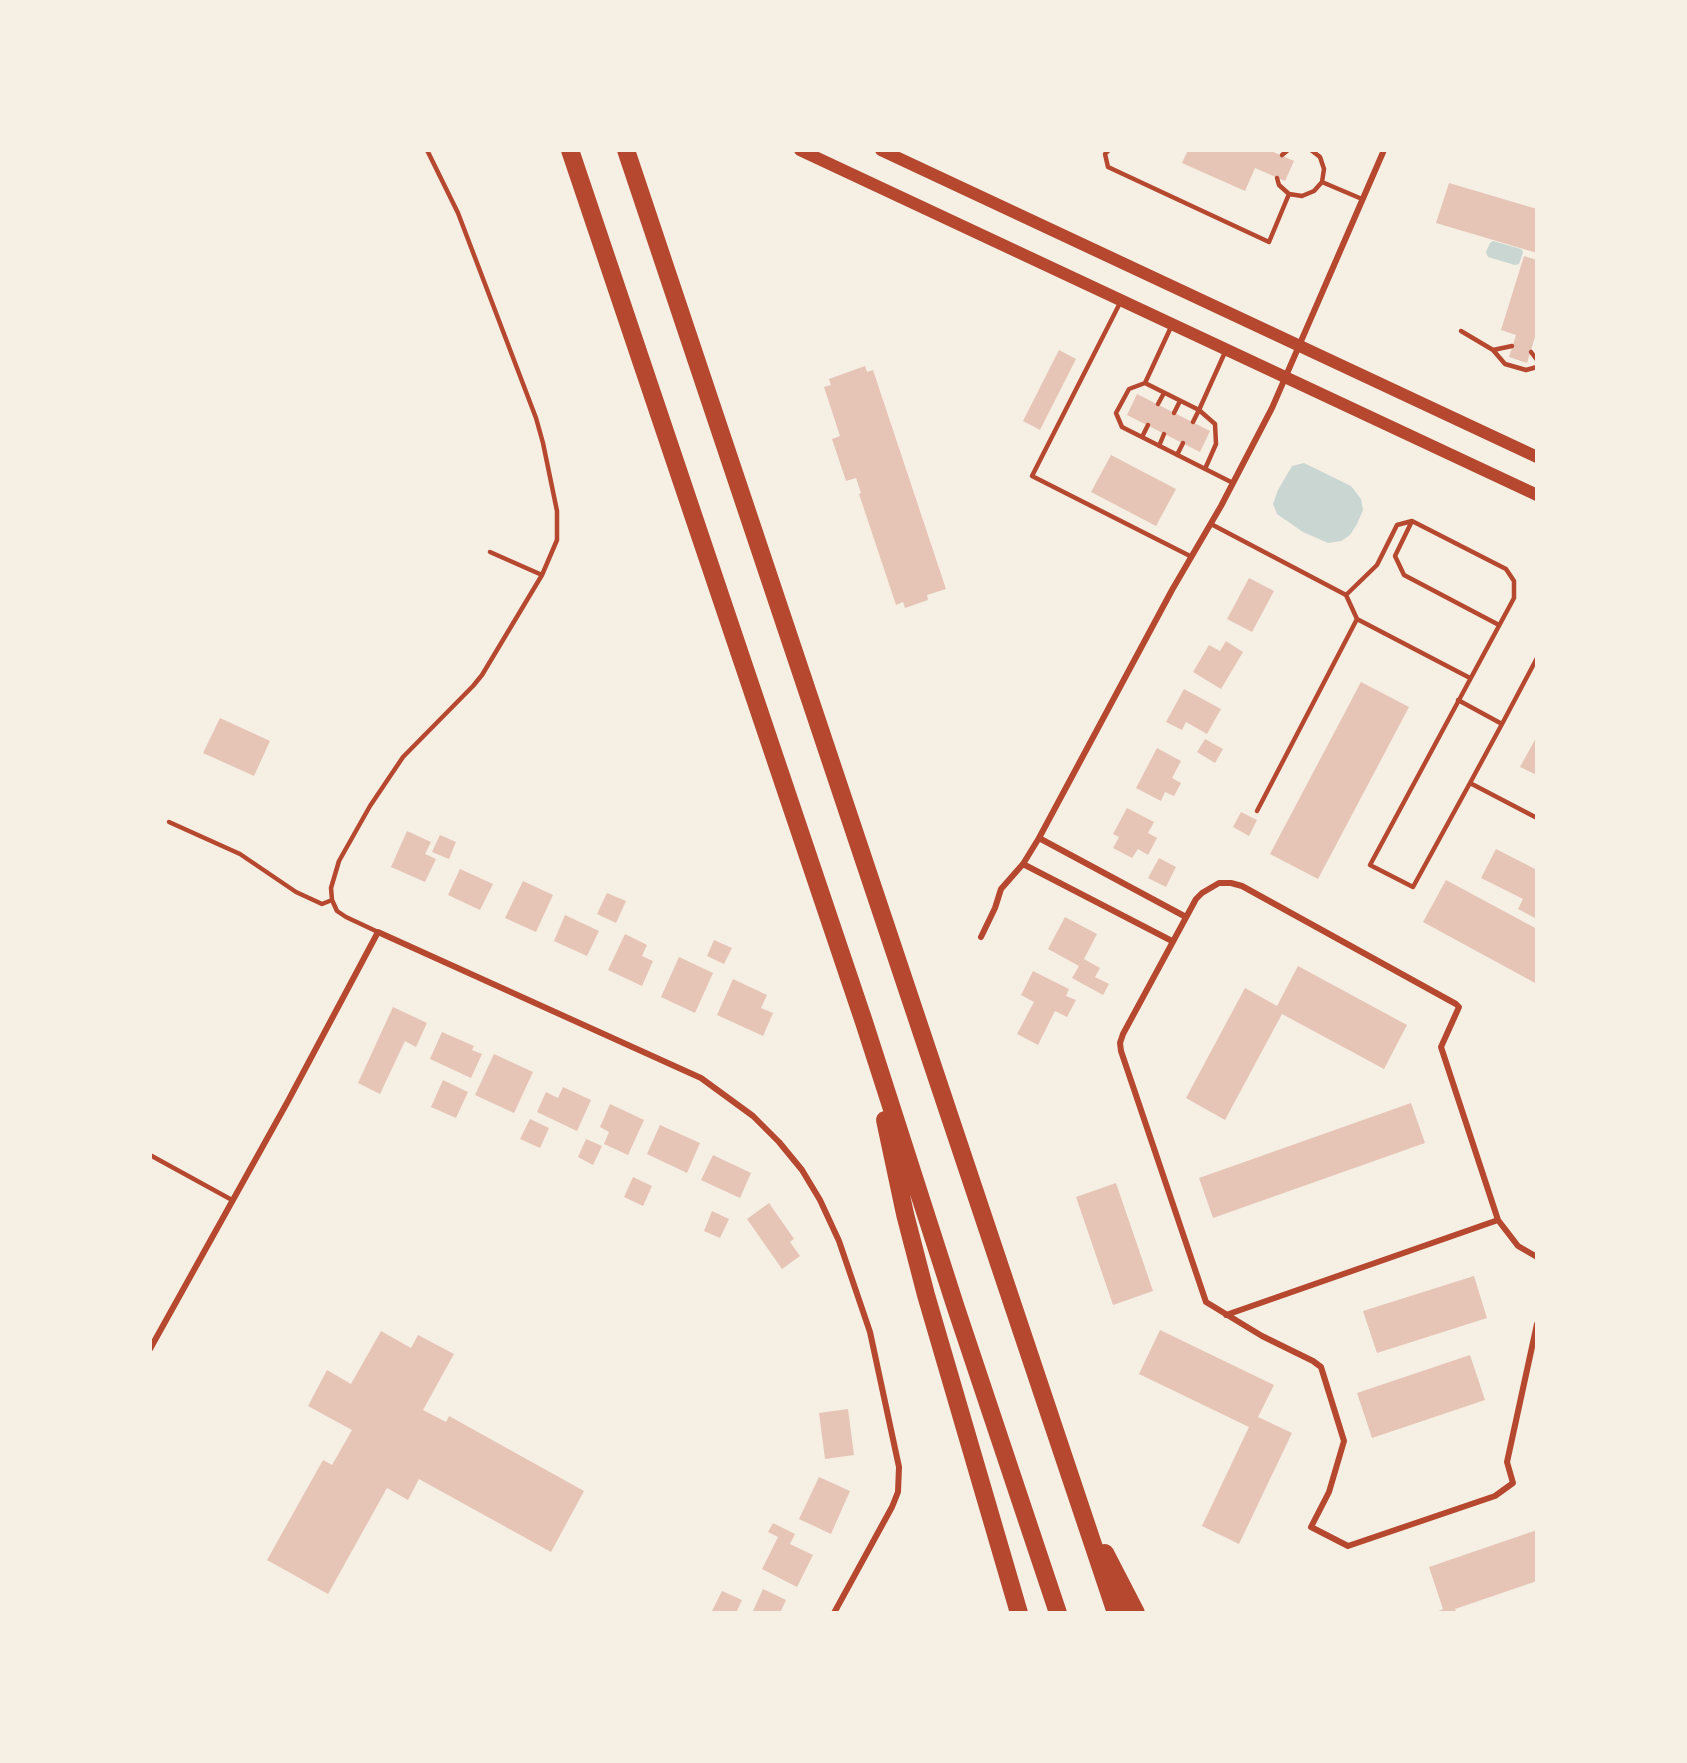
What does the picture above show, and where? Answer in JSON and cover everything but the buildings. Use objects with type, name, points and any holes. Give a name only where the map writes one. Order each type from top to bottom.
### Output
[{"type":"highway","points":[[570,150],[864,1022],[1058,1613]]},
{"type":"highway","points":[[626,150],[1116,1613]]},
{"type":"highway","points":[[864,1022],[917,1260],[1019,1613]]},
{"type":"highway","points":[[1079,1502],[1136,1613]]},
{"type":"main road","points":[[800,150],[1537,495]]},
{"type":"main road","points":[[881,150],[1537,457]]},
{"type":"street","points":[[981,937],[1001,889],[1023,864],[1040,838],[1272,408],[1384,150]]},
{"type":"street","points":[[1040,838],[1186,917]]},
{"type":"street","points":[[1023,864],[1172,941]]},
{"type":"street","points":[[1537,1257],[1518,1246],[1498,1220],[1441,1047],[1459,1007],[1314,924],[1238,885],[1219,883],[1208,888],[1196,899],[1123,1034],[1120,1043],[1121,1051],[1206,1302],[1226,1316],[1313,1360],[1321,1368],[1344,1441],[1329,1492],[1311,1527],[1348,1546],[1495,1496],[1513,1483],[1507,1462],[1537,1324]]},
{"type":"street","points":[[150,1349],[378,932],[701,1078],[753,1116],[769,1131],[812,1185],[839,1241],[870,1332],[898,1460],[899,1476],[895,1499],[834,1613]]},
{"type":"street","points":[[1226,1316],[1498,1220]]},
{"type":"lane","points":[[378,932],[338,911],[332,900],[331,888],[334,874],[352,834],[403,757],[477,680],[542,575],[554,549],[558,525],[543,443],[521,379],[465,231],[427,150]]},
{"type":"lane","points":[[1109,150],[1105,154],[1108,167],[1269,242],[1289,194]]},
{"type":"lane","points":[[1282,155],[1288,150]]},
{"type":"lane","points":[[1276,178],[1289,194],[1302,196],[1314,191],[1322,182],[1324,169],[1320,157],[1311,150]]},
{"type":"lane","points":[[1322,182],[1362,199]]},
{"type":"lane","points":[[1122,300],[1032,476],[1192,557]]},
{"type":"lane","points":[[1173,324],[1144,383],[1129,389],[1116,413],[1122,427],[1233,483]]},
{"type":"lane","points":[[1461,331],[1493,350],[1505,364],[1526,370],[1537,367]]},
{"type":"lane","points":[[1493,350],[1512,346]]},
{"type":"lane","points":[[1193,422],[1226,350]]},
{"type":"lane","points":[[1531,352],[1537,360]]},
{"type":"lane","points":[[1144,383],[1199,410],[1215,424],[1216,444],[1204,469]]},
{"type":"lane","points":[[1158,404],[1164,393]]},
{"type":"lane","points":[[1174,413],[1180,401]]},
{"type":"lane","points":[[1142,437],[1148,425]]},
{"type":"lane","points":[[1159,446],[1164,434]]},
{"type":"lane","points":[[1177,455],[1183,443]]},
{"type":"lane","points":[[1346,595],[1377,565],[1397,525],[1412,521],[1506,569],[1514,581],[1514,598],[1370,865],[1413,887],[1537,658]]},
{"type":"lane","points":[[1412,521],[1395,556],[1404,575],[1499,625]]},
{"type":"lane","points":[[1211,524],[1346,595],[1357,619],[1470,678]]},
{"type":"lane","points":[[490,552],[542,575]]},
{"type":"lane","points":[[1257,811],[1357,619]]},
{"type":"lane","points":[[1458,700],[1502,724]]},
{"type":"lane","points":[[1470,783],[1537,818]]},
{"type":"lane","points":[[169,822],[240,854],[296,892],[322,904],[332,900]]},
{"type":"lane","points":[[150,1155],[232,1200]]},
{"type":"shaded area","points":[[1493,241],[1521,249],[1523,252],[1519,264],[1515,265],[1488,257],[1486,252]]},
{"type":"shaded area","points":[[1304,463],[1351,486],[1361,499],[1363,510],[1357,524],[1350,535],[1341,541],[1328,543],[1303,532],[1277,514],[1273,504],[1278,490],[1292,466]]}]
